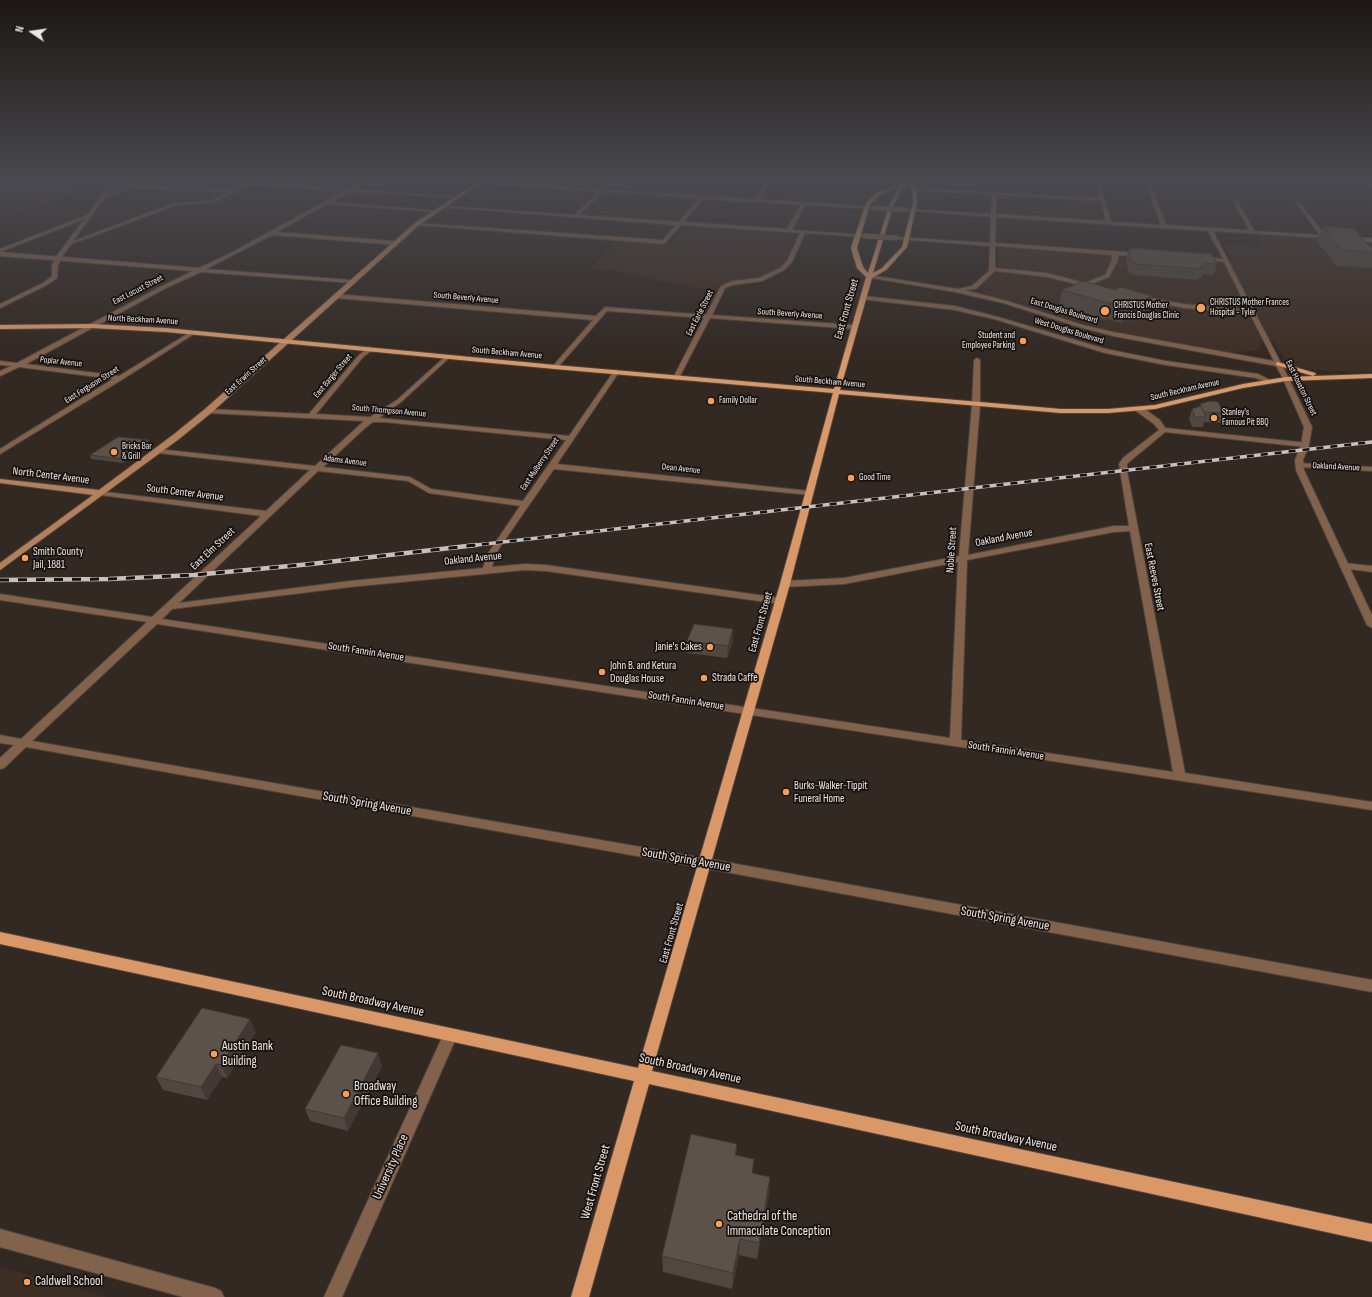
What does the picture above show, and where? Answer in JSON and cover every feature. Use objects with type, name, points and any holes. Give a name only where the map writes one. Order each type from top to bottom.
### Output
[{"type":"main road","name":"East Erwin Street","points":[[0,567],[158,451],[208,411],[284,341],[399,240]]},
{"type":"main road","points":[[855,240],[854,248],[858,265],[869,278],[884,269],[901,253],[907,240]]},
{"type":"main road","name":"East Front Street","points":[[643,1076],[780,601],[854,327],[881,240]]},
{"type":"main road","name":"North Beckham Avenue","points":[[0,327],[91,326],[194,332],[284,341]]},
{"type":"main road","name":"South Beckham Avenue","points":[[284,341],[676,378],[976,405],[1060,411],[1139,409],[1167,405],[1231,388],[1286,379],[1372,376]]},
{"type":"main road","points":[[1278,364],[1296,370],[1331,377]]},
{"type":"main road","name":"North Center Avenue","points":[[0,481],[100,493]]},
{"type":"main road","name":"South Broadway Avenue","points":[[0,938],[450,1036],[643,1076],[1372,1233]]},
{"type":"main road","name":"West Front Street","points":[[580,1297],[643,1076]]},
{"type":"street","points":[[0,252],[29,240]]},
{"type":"street","points":[[0,306],[51,281],[55,277],[55,266],[58,258],[72,240]]},
{"type":"street","points":[[68,245],[82,240]]},
{"type":"street","name":"East Locust Street","points":[[0,374],[258,240]]},
{"type":"street","points":[[352,240],[395,243]]},
{"type":"street","points":[[630,240],[664,242],[666,240]]},
{"type":"street","name":"East Earle Street","points":[[676,378],[725,285],[760,280],[784,266],[799,240]]},
{"type":"street","points":[[915,240],[1144,255]]},
{"type":"street","points":[[955,290],[974,288],[990,274],[992,269],[993,240]]},
{"type":"street","name":"East Houston Street","points":[[1215,240],[1306,421],[1308,427],[1305,445],[1299,465]]},
{"type":"street","points":[[0,252],[351,282]]},
{"type":"street","points":[[1087,284],[1107,276],[1109,269],[1115,260],[1115,253]]},
{"type":"street","points":[[1198,259],[1226,261]]},
{"type":"street","points":[[992,269],[1038,273],[1100,288]]},
{"type":"street","name":"East Douglas Boulevard","points":[[869,278],[955,290],[983,296],[1091,329],[1143,341],[1278,364]]},
{"type":"street","points":[[974,288],[983,296]]},
{"type":"street","name":"South Beverly Avenue","points":[[335,296],[596,318],[604,309],[854,327]]},
{"type":"street","points":[[1130,296],[1184,306],[1252,312]]},
{"type":"street","name":"West Douglas Boulevard","points":[[863,298],[955,308],[996,318],[1105,351],[1166,363],[1258,376],[1269,382]]},
{"type":"street","points":[[555,367],[596,318]]},
{"type":"street","name":"East Ferguson Street","points":[[0,452],[194,332]]},
{"type":"street","points":[[1234,357],[1262,353],[1268,346]]},
{"type":"street","name":"East Barger Street","points":[[311,416],[362,356],[370,349]]},
{"type":"street","points":[[1212,369],[1213,353]]},
{"type":"street","name":"East Elm Street","points":[[0,765],[317,468],[371,419],[399,401],[447,357]]},
{"type":"street","name":"Noble Street","points":[[955,743],[963,558],[976,405],[977,360]]},
{"type":"street","name":"Poplar Avenue","points":[[0,363],[121,378]]},
{"type":"street","name":"East Mulberry Street","points":[[487,570],[493,551],[569,438],[616,372]]},
{"type":"street","points":[[1139,409],[1160,425],[1163,430],[1305,445]]},
{"type":"street","name":"South Thompson Avenue","points":[[208,411],[371,419],[569,438]]},
{"type":"street","name":"East Reeves Street","points":[[1163,430],[1129,456],[1123,464],[1133,528],[1180,777]]},
{"type":"street","name":"Adams Avenue","points":[[158,451],[410,479],[429,491],[525,504]]},
{"type":"street","points":[[1299,465],[1303,478],[1372,625]]},
{"type":"street","name":"Oakland Avenue","points":[[1299,465],[1372,470]]},
{"type":"street","name":"Dean Avenue","points":[[551,466],[809,493]]},
{"type":"street","name":"South Center Avenue","points":[[100,493],[267,514]]},
{"type":"street","name":"Oakland Avenue","points":[[784,584],[844,581],[1114,529],[1133,528]]},
{"type":"street","points":[[1344,566],[1372,569]]},
{"type":"street","name":"Oakland Avenue","points":[[168,607],[350,584],[525,567],[546,568],[780,601]]},
{"type":"street","name":"South Fannin Avenue","points":[[0,597],[1372,806]]},
{"type":"street","name":"South Spring Avenue","points":[[0,739],[704,864],[1372,986]]},
{"type":"street","name":"University Place","points":[[333,1297],[450,1036]]},
{"type":"street","points":[[0,1238],[215,1297]]},
{"type":"shaded area","points":[[617,240],[671,244],[675,240],[795,240],[785,262],[779,267],[757,279],[717,284],[713,290],[670,283],[613,270],[591,269]]},
{"type":"shaded area","name":"CHRISTUS Mother Frances Hospital - Tyler","points":[[1260,240],[1340,240],[1372,242],[1372,372],[1324,371],[1294,366],[1287,363],[1274,342],[1262,341],[1260,348],[1256,350],[1231,353],[1124,335],[993,297],[984,293],[980,288],[982,283],[998,273],[998,247],[1233,262],[1223,244],[1263,247]]},
{"type":"shaded area","name":"Caldwell School","points":[[0,1267],[107,1297],[0,1297]]},
{"type":"building","points":[[1333,240],[1363,240],[1372,248],[1372,252],[1341,250]]},
{"type":"building","points":[[1132,248],[1212,254],[1217,264],[1203,263],[1205,267],[1200,267],[1201,269],[1137,264],[1132,262],[1128,250],[1133,250]]},
{"type":"building","points":[[1083,281],[1115,290],[1121,287],[1152,296],[1126,305],[1112,302],[1109,303],[1062,290]]},
{"type":"building","points":[[1210,401],[1218,402],[1224,413],[1204,412],[1200,404]]},
{"type":"building","points":[[1201,406],[1206,417],[1195,417],[1192,409]]},
{"type":"building","name":"Bricks Bar & Grill","points":[[118,437],[149,440],[122,459],[90,455]]},
{"type":"building","points":[[694,624],[733,629],[728,646],[687,641]]},
{"type":"building","name":"Austin Bank Building","points":[[202,1008],[250,1019],[221,1065],[216,1064],[201,1087],[156,1077]]},
{"type":"building","name":"Broadway Office Building","points":[[341,1045],[378,1053],[344,1118],[305,1109]]},
{"type":"building","name":"Cathedral of the Immaculate Conception","points":[[691,1134],[737,1144],[735,1155],[754,1159],[752,1173],[770,1177],[759,1243],[740,1239],[733,1273],[662,1256]]},
{"type":"railway","points":[[468,546],[1372,442]]},
{"type":"railway","points":[[0,580],[109,579],[194,575],[311,564],[476,545]]},
{"type":"place","name":"CHRISTUS Mother Frances Hospital - Tyler","points":[[1201,308]]},
{"type":"place","name":"CHRISTUS Mother Francis Douglas Clinic","points":[[1105,311]]},
{"type":"place","name":"Student and Employee Parking","points":[[1023,341]]},
{"type":"place","name":"Family Dollar","points":[[711,401]]},
{"type":"place","name":"Stanley's Famous Pit BBQ","points":[[1214,418]]},
{"type":"place","name":"Bricks Bar & Grill","points":[[114,452]]},
{"type":"place","name":"Good Time","points":[[851,478]]},
{"type":"place","name":"Smith County Jail, 1881","points":[[25,558]]},
{"type":"place","name":"Janie's Cakes","points":[[710,647]]},
{"type":"place","name":"John B. and Ketura Douglas House","points":[[602,672]]},
{"type":"place","name":"Strada Caffe","points":[[704,678]]},
{"type":"place","name":"Burks-Walker-Tippit Funeral Home","points":[[786,792]]},
{"type":"place","name":"Austin Bank Building","points":[[214,1054]]},
{"type":"place","name":"Broadway Office Building","points":[[346,1094]]},
{"type":"place","name":"Cathedral of the Immaculate Conception","points":[[719,1224]]},
{"type":"place","name":"Caldwell School","points":[[27,1282]]}]
